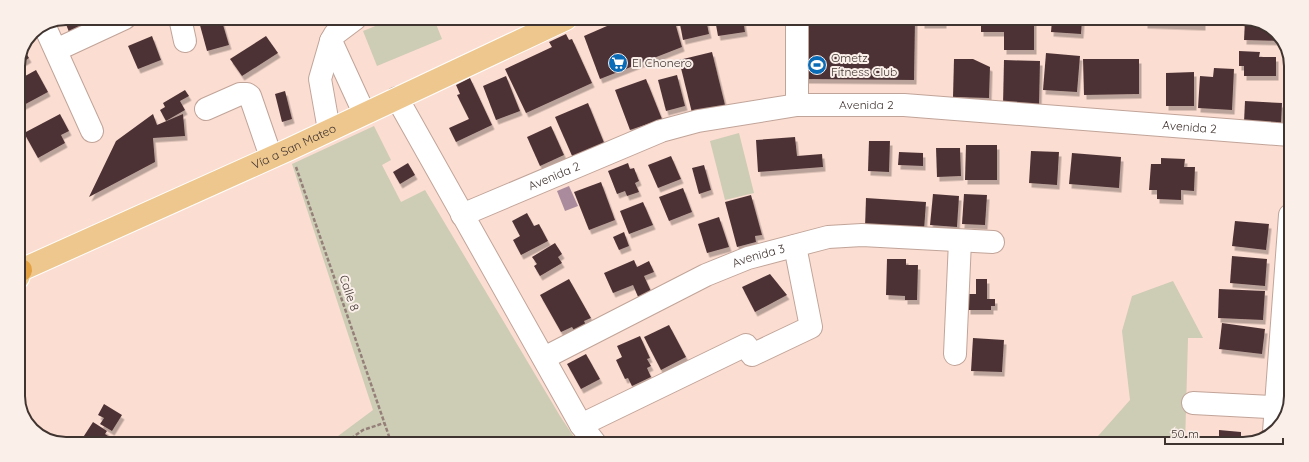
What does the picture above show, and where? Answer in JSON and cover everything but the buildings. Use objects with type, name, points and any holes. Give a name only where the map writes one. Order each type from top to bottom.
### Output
[{"type":"main road","name":"Vía a San Mateo","points":[[25,269],[280,153],[553,25]]},
{"type":"street","points":[[56,50],[110,25]]},
{"type":"street","points":[[182,25],[185,41]]},
{"type":"street","points":[[329,130],[320,79],[331,41],[335,34],[347,25]]},
{"type":"street","points":[[797,25],[797,105]]},
{"type":"street","points":[[46,30],[92,131]]},
{"type":"street","points":[[331,41],[364,113]]},
{"type":"street","points":[[206,109],[240,94],[247,94],[280,153]]},
{"type":"street","points":[[397,98],[462,215],[582,425],[591,437]]},
{"type":"street","name":"Avenida 2","points":[[462,215],[661,131],[698,121],[797,105],[904,105],[1284,136]]},
{"type":"street","name":"Avenida 3","points":[[544,358],[706,275],[748,258],[828,237],[862,234],[993,242]]},
{"type":"street","points":[[955,354],[960,241]]},
{"type":"street","points":[[582,425],[746,345],[752,355],[811,327],[795,246]]},
{"type":"street","points":[[1193,402],[1282,408],[1284,362]]},
{"type":"path","name":"Calle 8","points":[[280,153],[389,437]]},
{"type":"path","points":[[353,437],[363,430],[384,423]]},
{"type":"green space","points":[[378,25],[436,25],[442,39],[377,66],[363,31]]},
{"type":"green space","points":[[374,126],[391,160],[382,165],[401,202],[425,190],[574,437],[337,437],[373,410],[292,164]]},
{"type":"green space","points":[[739,133],[754,193],[725,200],[710,141]]},
{"type":"green space","points":[[1173,281],[1203,338],[1188,338],[1185,437],[1097,437],[1130,400],[1122,331],[1132,296]]},
{"type":"shaded area","points":[[569,186],[578,206],[565,211],[557,191]]},
{"type":"place","name":"El Chonero","points":[[618,63]]},
{"type":"place","name":"Ometz Fitness Club","points":[[817,65]]}]
